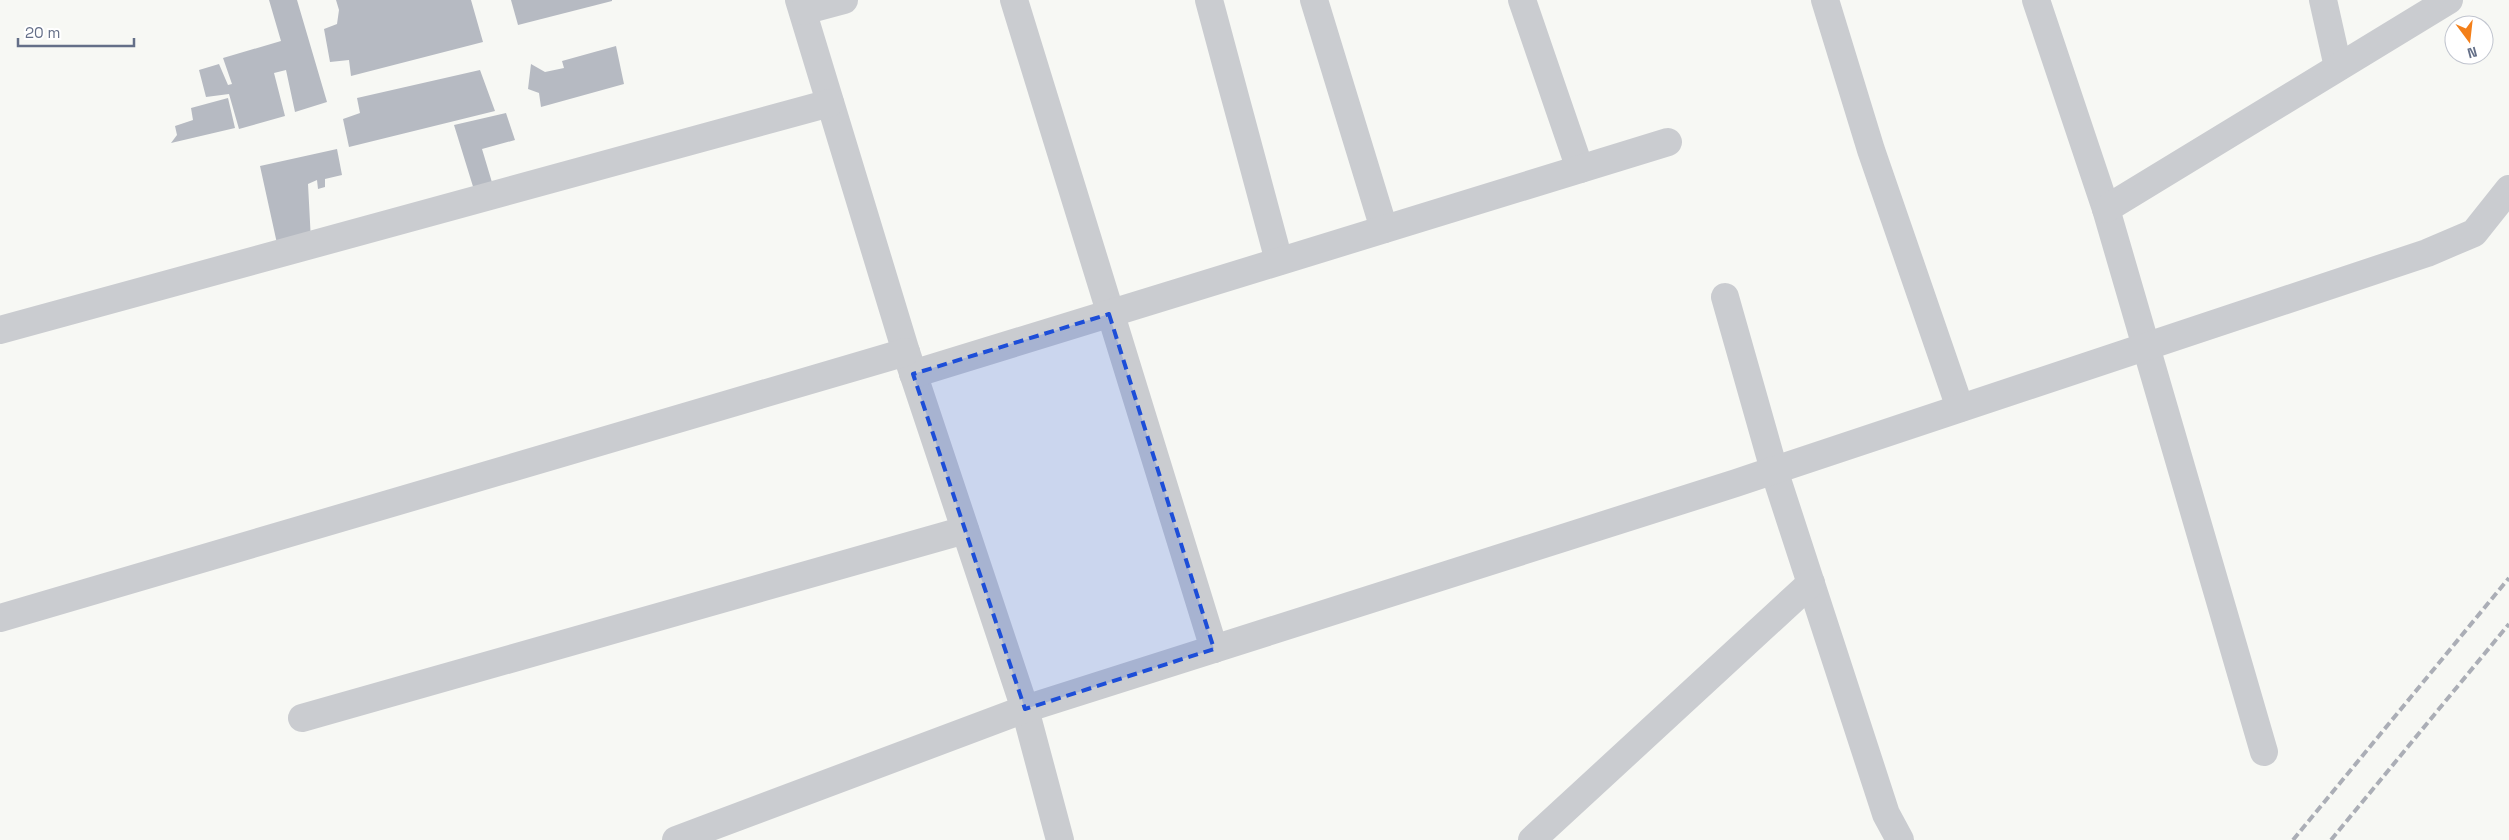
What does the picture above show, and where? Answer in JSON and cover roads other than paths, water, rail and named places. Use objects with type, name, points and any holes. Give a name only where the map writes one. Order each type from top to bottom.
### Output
[{"type":"street","points":[[844,0],[801,6],[909,363],[1025,709],[1060,840]]},
{"type":"street","points":[[1014,0],[1109,314],[1214,649]]},
{"type":"street","points":[[1209,0],[1279,261]]},
{"type":"street","points":[[1314,0],[1384,229]]},
{"type":"street","points":[[1522,0],[1580,168]]},
{"type":"street","points":[[1825,0],[1871,150],[1960,408]]},
{"type":"street","points":[[2036,0],[2106,209],[2264,752]]},
{"type":"street","points":[[2323,0],[2338,67]]},
{"type":"street","points":[[2106,209],[2449,0]]},
{"type":"street","points":[[0,330],[830,103]]},
{"type":"street","points":[[0,618],[909,363],[1109,314],[1668,142]]},
{"type":"street","points":[[676,840],[1025,709],[1774,470],[2427,253],[2474,233],[2509,189]]},
{"type":"street","points":[[1725,297],[1774,470],[1886,814],[1900,840]]},
{"type":"street","points":[[302,718],[965,530]]},
{"type":"street","points":[[1532,840],[1811,583]]},
{"type":"railway","points":[[2293,840],[2509,578]]},
{"type":"railway","points":[[2331,840],[2509,624]]}]
